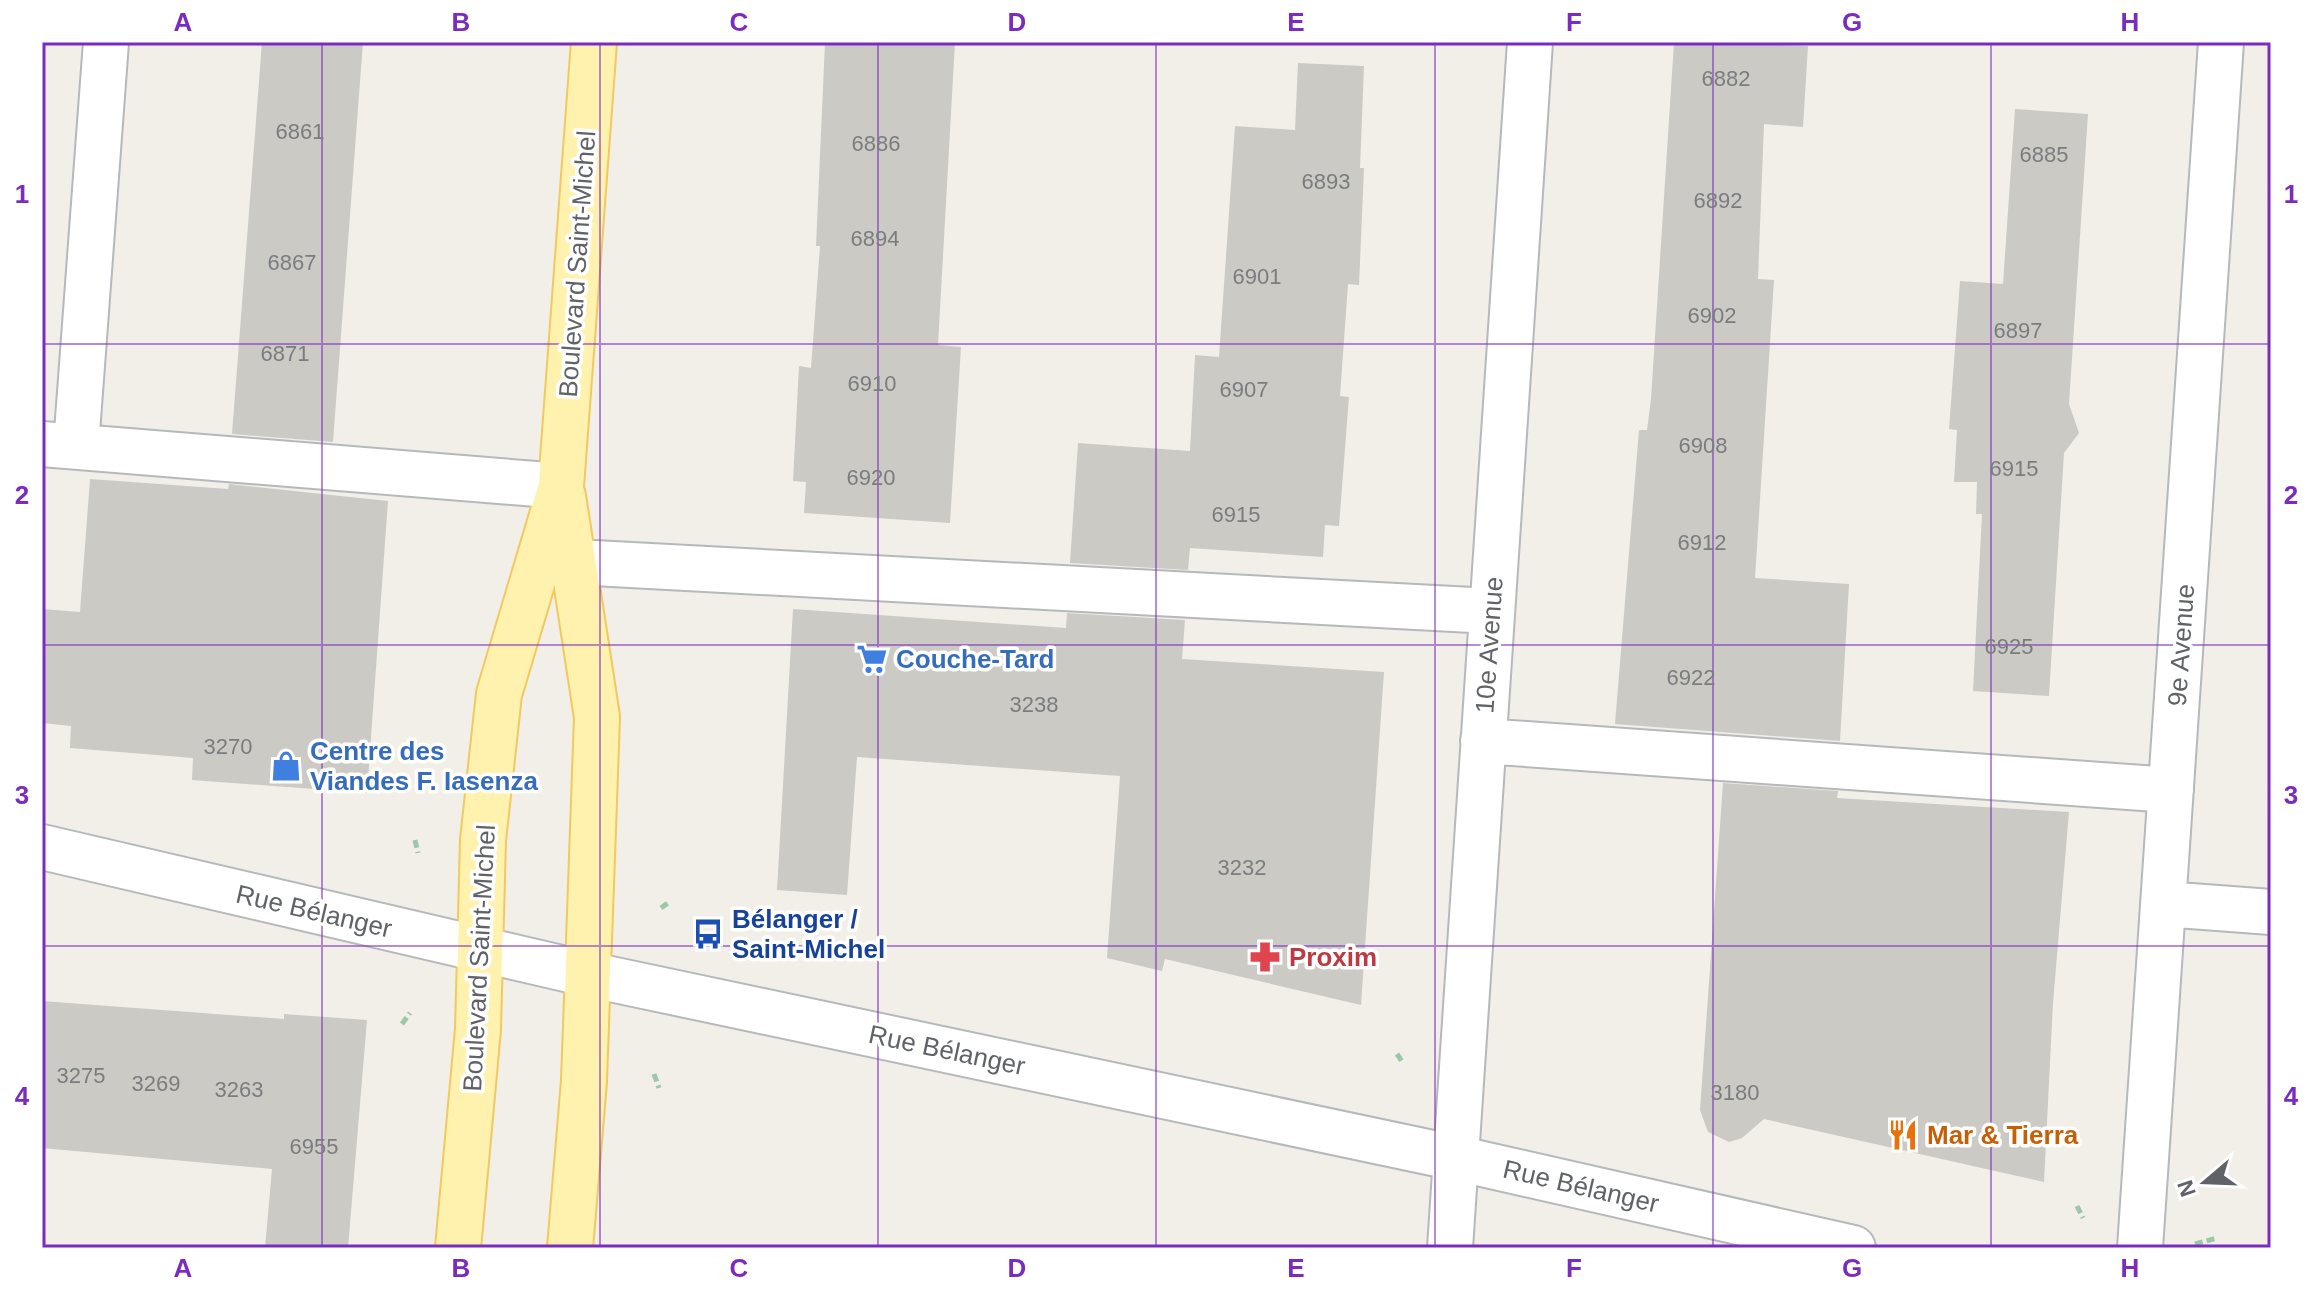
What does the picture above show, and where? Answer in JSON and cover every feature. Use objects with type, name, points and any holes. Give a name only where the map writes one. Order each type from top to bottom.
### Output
[{"type":"main road","name":"Boulevard Saint-Michel","points":[[458,1248],[478,1029],[483,840],[499,694],[561,486],[594,42]]},
{"type":"main road","name":"Boulevard Saint-Michel","points":[[561,486],[597,717],[584,1081],[570,1248]]},
{"type":"street","points":[[106,42],[59,445],[561,486]]},
{"type":"street","name":"10e Avenue","points":[[1450,1248],[1530,42]]},
{"type":"street","name":"9e Avenue","points":[[2140,1248],[2221,42]]},
{"type":"street","points":[[575,562],[1491,611]]},
{"type":"street","points":[[1483,741],[2171,790]]},
{"type":"street","name":"Rue Bélanger","points":[[42,847],[587,974],[1456,1158],[1853,1248]]},
{"type":"street","points":[[2164,904],[2271,912]]},
{"type":"path","points":[[415,840],[418,853]]},
{"type":"path","points":[[661,908],[669,902]]},
{"type":"path","points":[[402,1024],[410,1013]]},
{"type":"path","points":[[1397,1054],[1403,1063]]},
{"type":"path","points":[[654,1074],[659,1088]]},
{"type":"path","points":[[2077,1206],[2083,1218]]},
{"type":"path","points":[[2195,1244],[2217,1238]]},
{"type":"building","points":[[262,42],[363,42],[333,442],[232,434]]},
{"type":"building","points":[[825,42],[955,42],[938,345],[961,347],[950,523],[804,513],[806,482],[793,481],[799,366],[811,368],[820,246],[816,246]]},
{"type":"building","points":[[1674,42],[1808,46],[1803,127],[1764,124],[1758,279],[1774,280],[1755,578],[1849,584],[1840,741],[1615,724],[1639,430],[1647,430],[1651,399]]},
{"type":"building","points":[[1298,63],[1364,66],[1359,285],[1348,284],[1340,396],[1349,397],[1339,526],[1325,525],[1323,557],[1190,548],[1188,570],[1070,563],[1078,443],[1190,451],[1195,355],[1219,357],[1235,126],[1295,130]]},
{"type":"building","points":[[2015,109],[2088,114],[2069,404],[2079,433],[2064,453],[2049,696],[1973,691],[1982,514],[1976,514],[1977,482],[1954,482],[1957,430],[1949,429],[1960,281],[2003,284]]},
{"type":"building","points":[[90,479],[228,489],[229,484],[388,501],[367,793],[192,780],[193,758],[70,748],[71,726],[42,723],[42,609],[80,612]]},
{"type":"building","points":[[793,609],[1066,628],[1067,613],[1185,620],[1182,659],[1384,672],[1361,1005],[1165,959],[1162,971],[1107,958],[1120,776],[857,757],[847,895],[777,890]]},
{"type":"building","points":[[1723,783],[1838,791],[1837,798],[2069,812],[2053,1003],[2044,1182],[1764,1119],[1742,1138],[1729,1142],[1708,1132],[1700,1110]]},
{"type":"building","points":[[42,1001],[284,1019],[284,1014],[367,1020],[348,1248],[265,1248],[272,1169],[42,1148]]},
{"type":"place","name":"Couche-Tard","points":[[872,659]]},
{"type":"place","name":"Centre des Viandes F. Iasenza","points":[[286,766]]},
{"type":"place","name":"Bélanger / Saint-Michel","points":[[708,934]]},
{"type":"place","name":"Proxim","points":[[1265,957]]},
{"type":"place","name":"Mar & Tierra","points":[[1903,1135]]}]
